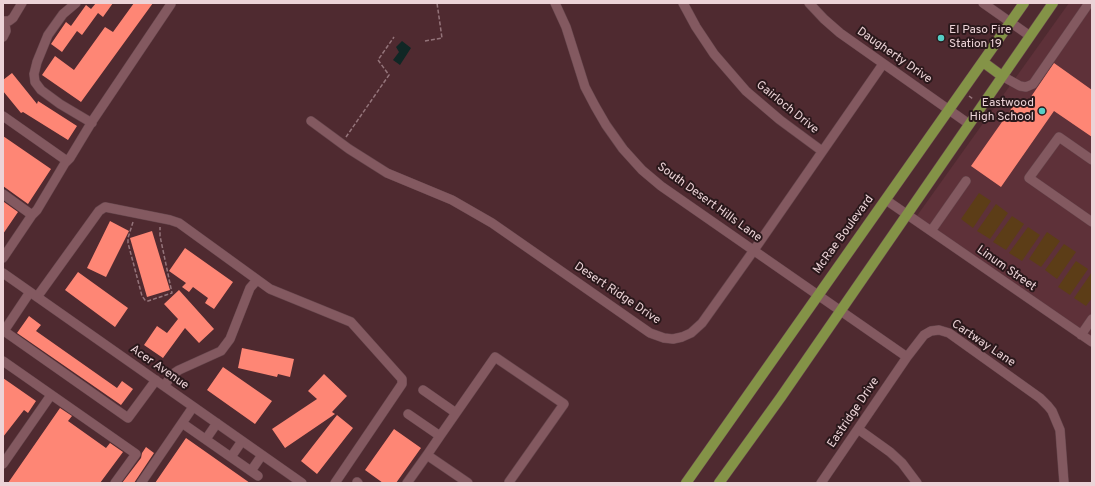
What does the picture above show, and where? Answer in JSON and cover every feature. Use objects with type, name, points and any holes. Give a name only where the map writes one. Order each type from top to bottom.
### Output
[{"type":"main road","name":"McRae Boulevard","points":[[686,483],[1024,3]]},
{"type":"main road","points":[[719,483],[907,215],[1053,3]]},
{"type":"main road","points":[[983,62],[1002,76]]},
{"type":"street","points":[[3,37],[6,31],[3,21],[9,21],[14,18],[22,3]]},
{"type":"street","points":[[76,3],[63,14],[48,35],[37,62],[34,74],[35,82],[41,90],[92,124]]},
{"type":"street","name":"South Desert Hills Lane","points":[[555,3],[566,27],[585,87],[606,124],[624,149],[642,170],[661,186],[840,311]]},
{"type":"street","name":"Gairloch Drive","points":[[683,3],[696,27],[714,54],[746,91],[780,120],[822,151]]},
{"type":"street","name":"Daugherty Drive","points":[[809,3],[840,33],[969,124]]},
{"type":"street","points":[[983,3],[1030,36]]},
{"type":"street","points":[[1002,76],[1020,86],[1026,87],[1033,84],[1089,3]]},
{"type":"street","points":[[3,258],[37,210],[67,161],[171,4]]},
{"type":"street","name":"Desert Ridge Drive","points":[[311,121],[341,143],[387,173],[452,200],[492,223],[650,333],[664,338],[673,339],[691,334],[698,328],[883,64]]},
{"type":"street","points":[[3,116],[67,161]]},
{"type":"street","points":[[1092,160],[1059,137],[1029,178],[1092,222]]},
{"type":"street","points":[[930,231],[966,181]]},
{"type":"street","points":[[3,194],[32,215]]},
{"type":"street","name":"Linum Street","points":[[886,200],[1092,342]]},
{"type":"street","points":[[156,380],[128,418],[4,331],[99,211],[105,207],[180,223],[270,289],[351,322],[402,379],[400,388],[335,483]]},
{"type":"street","name":"Acer Avenue","points":[[3,273],[302,483]]},
{"type":"street","points":[[164,386],[179,370],[222,351],[230,339],[250,288],[257,280]]},
{"type":"street","points":[[840,311],[907,357]]},
{"type":"street","points":[[1081,335],[1092,319]]},
{"type":"street","name":"Cartway Lane","points":[[907,357],[924,335],[931,331],[945,331],[1040,398],[1052,411],[1060,430],[1064,483]]},
{"type":"street","points":[[407,483],[495,357],[564,404],[509,482]]},
{"type":"street","name":"Eastridge Drive","points":[[821,483],[907,357]]},
{"type":"street","points":[[3,361],[136,454],[115,483]]},
{"type":"street","points":[[423,390],[456,413]]},
{"type":"street","points":[[3,464],[51,395]]},
{"type":"street","points":[[141,483],[193,407]]},
{"type":"street","points":[[408,414],[440,436]]},
{"type":"street","points":[[182,423],[254,473],[262,455]]},
{"type":"street","points":[[206,439],[217,423]]},
{"type":"street","points":[[858,428],[894,455],[917,483]]},
{"type":"street","points":[[231,457],[242,441]]},
{"type":"street","points":[[427,455],[468,483]]},
{"type":"path","points":[[424,41],[442,38],[437,3]]},
{"type":"path","points":[[341,143],[389,75],[378,60],[394,37]]},
{"type":"path","points":[[135,213],[128,242],[142,296],[144,300],[148,301],[172,293],[160,236],[160,218]]},
{"type":"shaded area","name":"Eastwood High School","points":[[1069,3],[1092,3],[1092,341],[914,220]]},
{"type":"shaded area","points":[[979,193],[991,201],[973,228],[961,219]]},
{"type":"shaded area","points":[[996,204],[1008,213],[990,239],[977,231]]},
{"type":"shaded area","points":[[1012,216],[1024,224],[1006,250],[993,242]]},
{"type":"shaded area","points":[[1028,227],[1040,235],[1022,261],[1009,253]]},
{"type":"shaded area","points":[[1047,232],[1060,241],[1041,267],[1029,259]]},
{"type":"shaded area","points":[[1064,244],[1076,252],[1057,279],[1045,270]]},
{"type":"shaded area","points":[[1076,261],[1088,269],[1070,295],[1058,287]]},
{"type":"shaded area","points":[[1092,272],[1092,298],[1086,306],[1074,298]]},
{"type":"water","points":[[402,41],[411,48],[400,65],[393,60],[399,52],[396,47]]},
{"type":"building","points":[[96,3],[113,3],[103,17],[98,13],[82,35],[77,31],[62,52],[51,44],[66,22],[71,26],[86,5],[91,9]]},
{"type":"building","points":[[134,3],[153,3],[81,102],[42,75],[55,56],[74,70],[105,27],[113,32]]},
{"type":"building","name":"Eastwood High School","points":[[1054,63],[1092,90],[1092,137],[1054,111],[1001,187],[971,166],[1016,102],[1024,107]]},
{"type":"building","points":[[12,73],[37,104],[38,101],[77,126],[68,140],[23,112],[21,113],[3,91],[3,80]]},
{"type":"building","points":[[3,136],[51,169],[28,204],[3,186]]},
{"type":"building","points":[[4,202],[18,212],[3,234],[3,204]]},
{"type":"building","points":[[110,221],[129,231],[106,277],[87,268]]},
{"type":"building","points":[[152,231],[170,290],[147,297],[130,238]]},
{"type":"building","points":[[185,248],[233,282],[214,309],[205,303],[208,298],[193,287],[189,292],[182,287],[186,283],[169,271]]},
{"type":"building","points":[[78,272],[128,308],[115,327],[65,290]]},
{"type":"building","points":[[179,290],[214,329],[199,343],[185,328],[163,358],[144,345],[157,326],[167,333],[178,319],[164,304]]},
{"type":"building","points":[[29,316],[41,325],[36,331],[117,388],[122,381],[133,389],[121,405],[17,333]]},
{"type":"building","points":[[242,348],[294,359],[290,377],[278,374],[277,377],[238,368]]},
{"type":"building","points":[[223,367],[272,401],[255,424],[207,390]]},
{"type":"building","points":[[324,374],[347,396],[332,412],[335,414],[285,448],[272,429],[317,399],[308,391]]},
{"type":"building","points":[[3,378],[36,401],[28,413],[24,410],[3,437]]},
{"type":"building","points":[[60,408],[72,416],[68,421],[106,448],[110,443],[123,452],[100,483],[8,483]]},
{"type":"building","points":[[337,415],[353,428],[317,474],[301,461]]},
{"type":"building","points":[[394,429],[421,448],[396,483],[383,483],[365,470]]},
{"type":"building","points":[[186,438],[250,483],[155,483]]},
{"type":"building","points":[[146,447],[154,453],[134,483],[122,483],[141,458]]},
{"type":"place","name":"El Paso Fire Station 19","points":[[941,38]]},
{"type":"place","name":"Eastwood High School","points":[[1042,111]]}]
